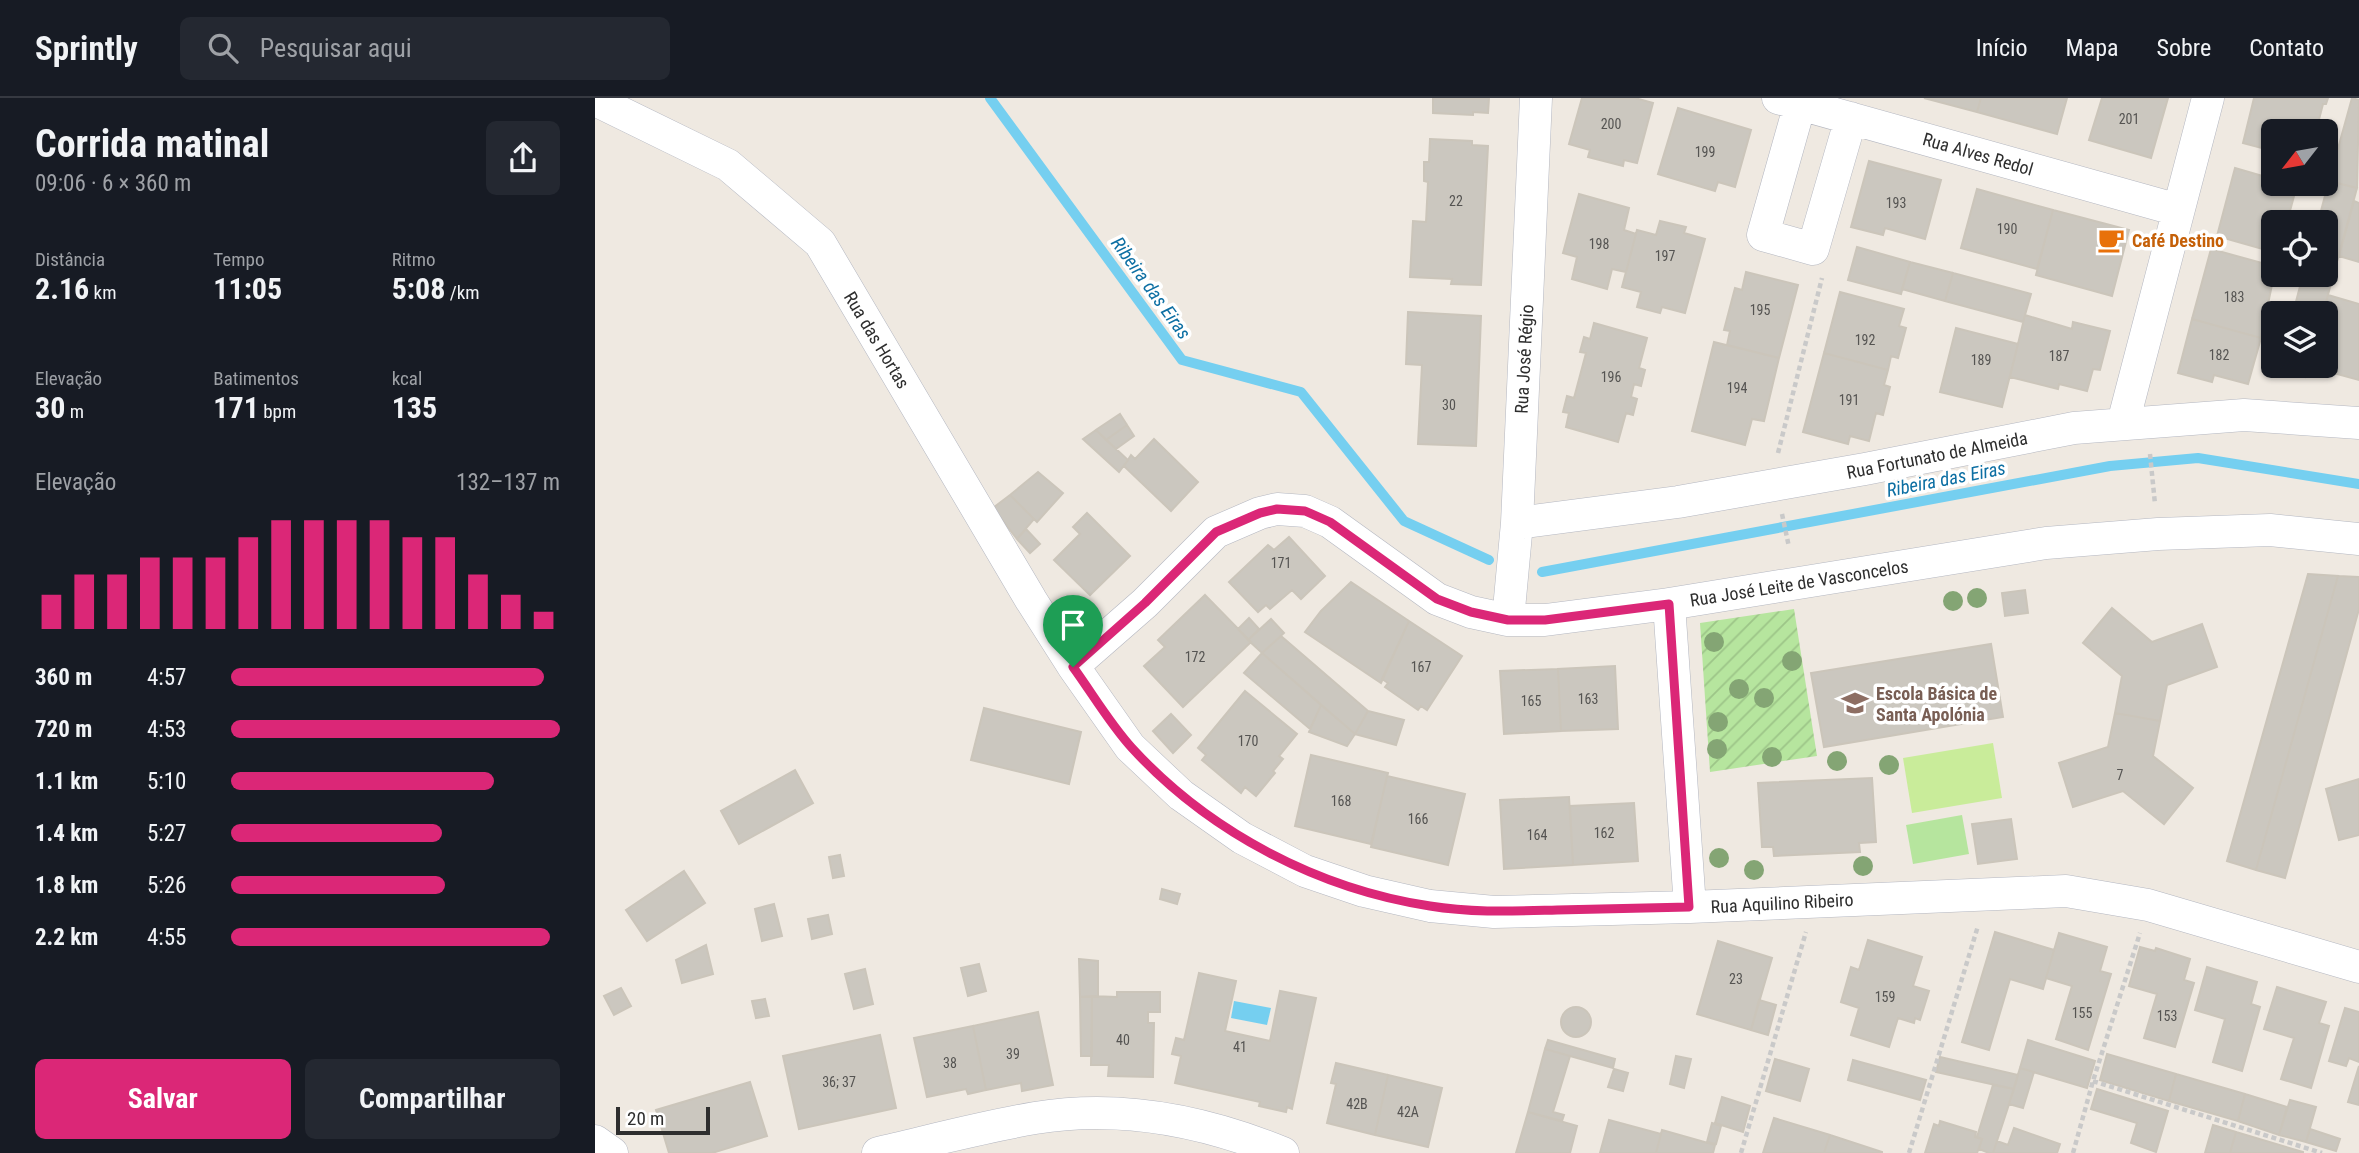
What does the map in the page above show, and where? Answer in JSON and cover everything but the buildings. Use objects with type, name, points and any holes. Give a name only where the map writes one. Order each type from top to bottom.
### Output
[{"type":"street","name":"Rua José Régio","points":[[1508,620],[1517,523],[1536,98]]},
{"type":"street","points":[[2123,423],[2208,98]]},
{"type":"street","name":"Rua das Hortas","points":[[595,100],[729,165],[820,243],[1073,667]]},
{"type":"street","points":[[1789,101],[1763,235],[1814,249],[1851,118]]},
{"type":"street","name":"Rua Alves Redol","points":[[1789,101],[2178,210]]},
{"type":"street","name":"Rua Fortunato de Almeida","points":[[1517,523],[1678,502],[2074,428],[2244,415],[2359,423]]},
{"type":"street","name":"Rua José Leite de Vasconcelos","points":[[1073,667],[1145,603],[1216,532],[1260,513],[1277,509],[1305,511],[1330,522],[1437,599],[1471,612],[1508,620],[1545,620],[1669,604],[2046,544],[2158,534],[2270,530],[2359,539]]},
{"type":"street","points":[[1669,604],[1689,907]]},
{"type":"street","name":"Rua Aquilino Ribeiro","points":[[1073,667],[1131,747],[1181,795],[1241,838],[1305,871],[1364,891],[1430,906],[1494,912],[1689,907],[2066,891],[2148,905],[2359,967]]},
{"type":"street","points":[[878,1153],[1038,1118],[1094,1113],[1154,1116],[1203,1126],[1283,1153]]},
{"type":"street","points":[[595,1141],[612,1153]]},
{"type":"path","points":[[1777,457],[1823,278],[1814,249]]},
{"type":"path","points":[[2150,447],[2152,479]]},
{"type":"path","points":[[1782,513],[1789,547]]},
{"type":"path","points":[[1909,1153],[1987,894]]},
{"type":"path","points":[[2073,1153],[2148,905]]},
{"type":"path","points":[[1741,1153],[1806,932]]},
{"type":"path","points":[[2093,1081],[2322,1153]]},
{"type":"green space","points":[[1794,609],[1817,756],[1710,772],[1700,623]]},
{"type":"green space","points":[[1993,743],[2002,798],[1912,813],[1903,758]]},
{"type":"green space","points":[[1962,815],[1969,854],[1913,864],[1906,825]]},
{"type":"water","points":[[1234,1001],[1271,1008],[1267,1025],[1231,1018]]},
{"type":"waterway","name":"Ribeira das Eiras","points":[[990,98],[1182,360],[1301,392],[1404,521],[1489,560]]},
{"type":"waterway","name":"Ribeira das Eiras","points":[[1542,572],[2110,466],[2198,458],[2359,484]]},
{"type":"place","name":"Café Destino","points":[[2111,240]]},
{"type":"place","name":"Escola Básica de Santa Apolónia","points":[[1855,703]]},
{"type":"route","points":[[1277,509],[1305,511],[1330,522],[1437,599],[1471,612],[1508,620],[1545,620],[1669,604],[1689,907],[1494,912],[1430,906],[1364,891],[1305,871],[1241,838],[1181,795],[1131,747],[1073,667],[1145,603],[1216,532],[1260,513],[1277,509]]}]
